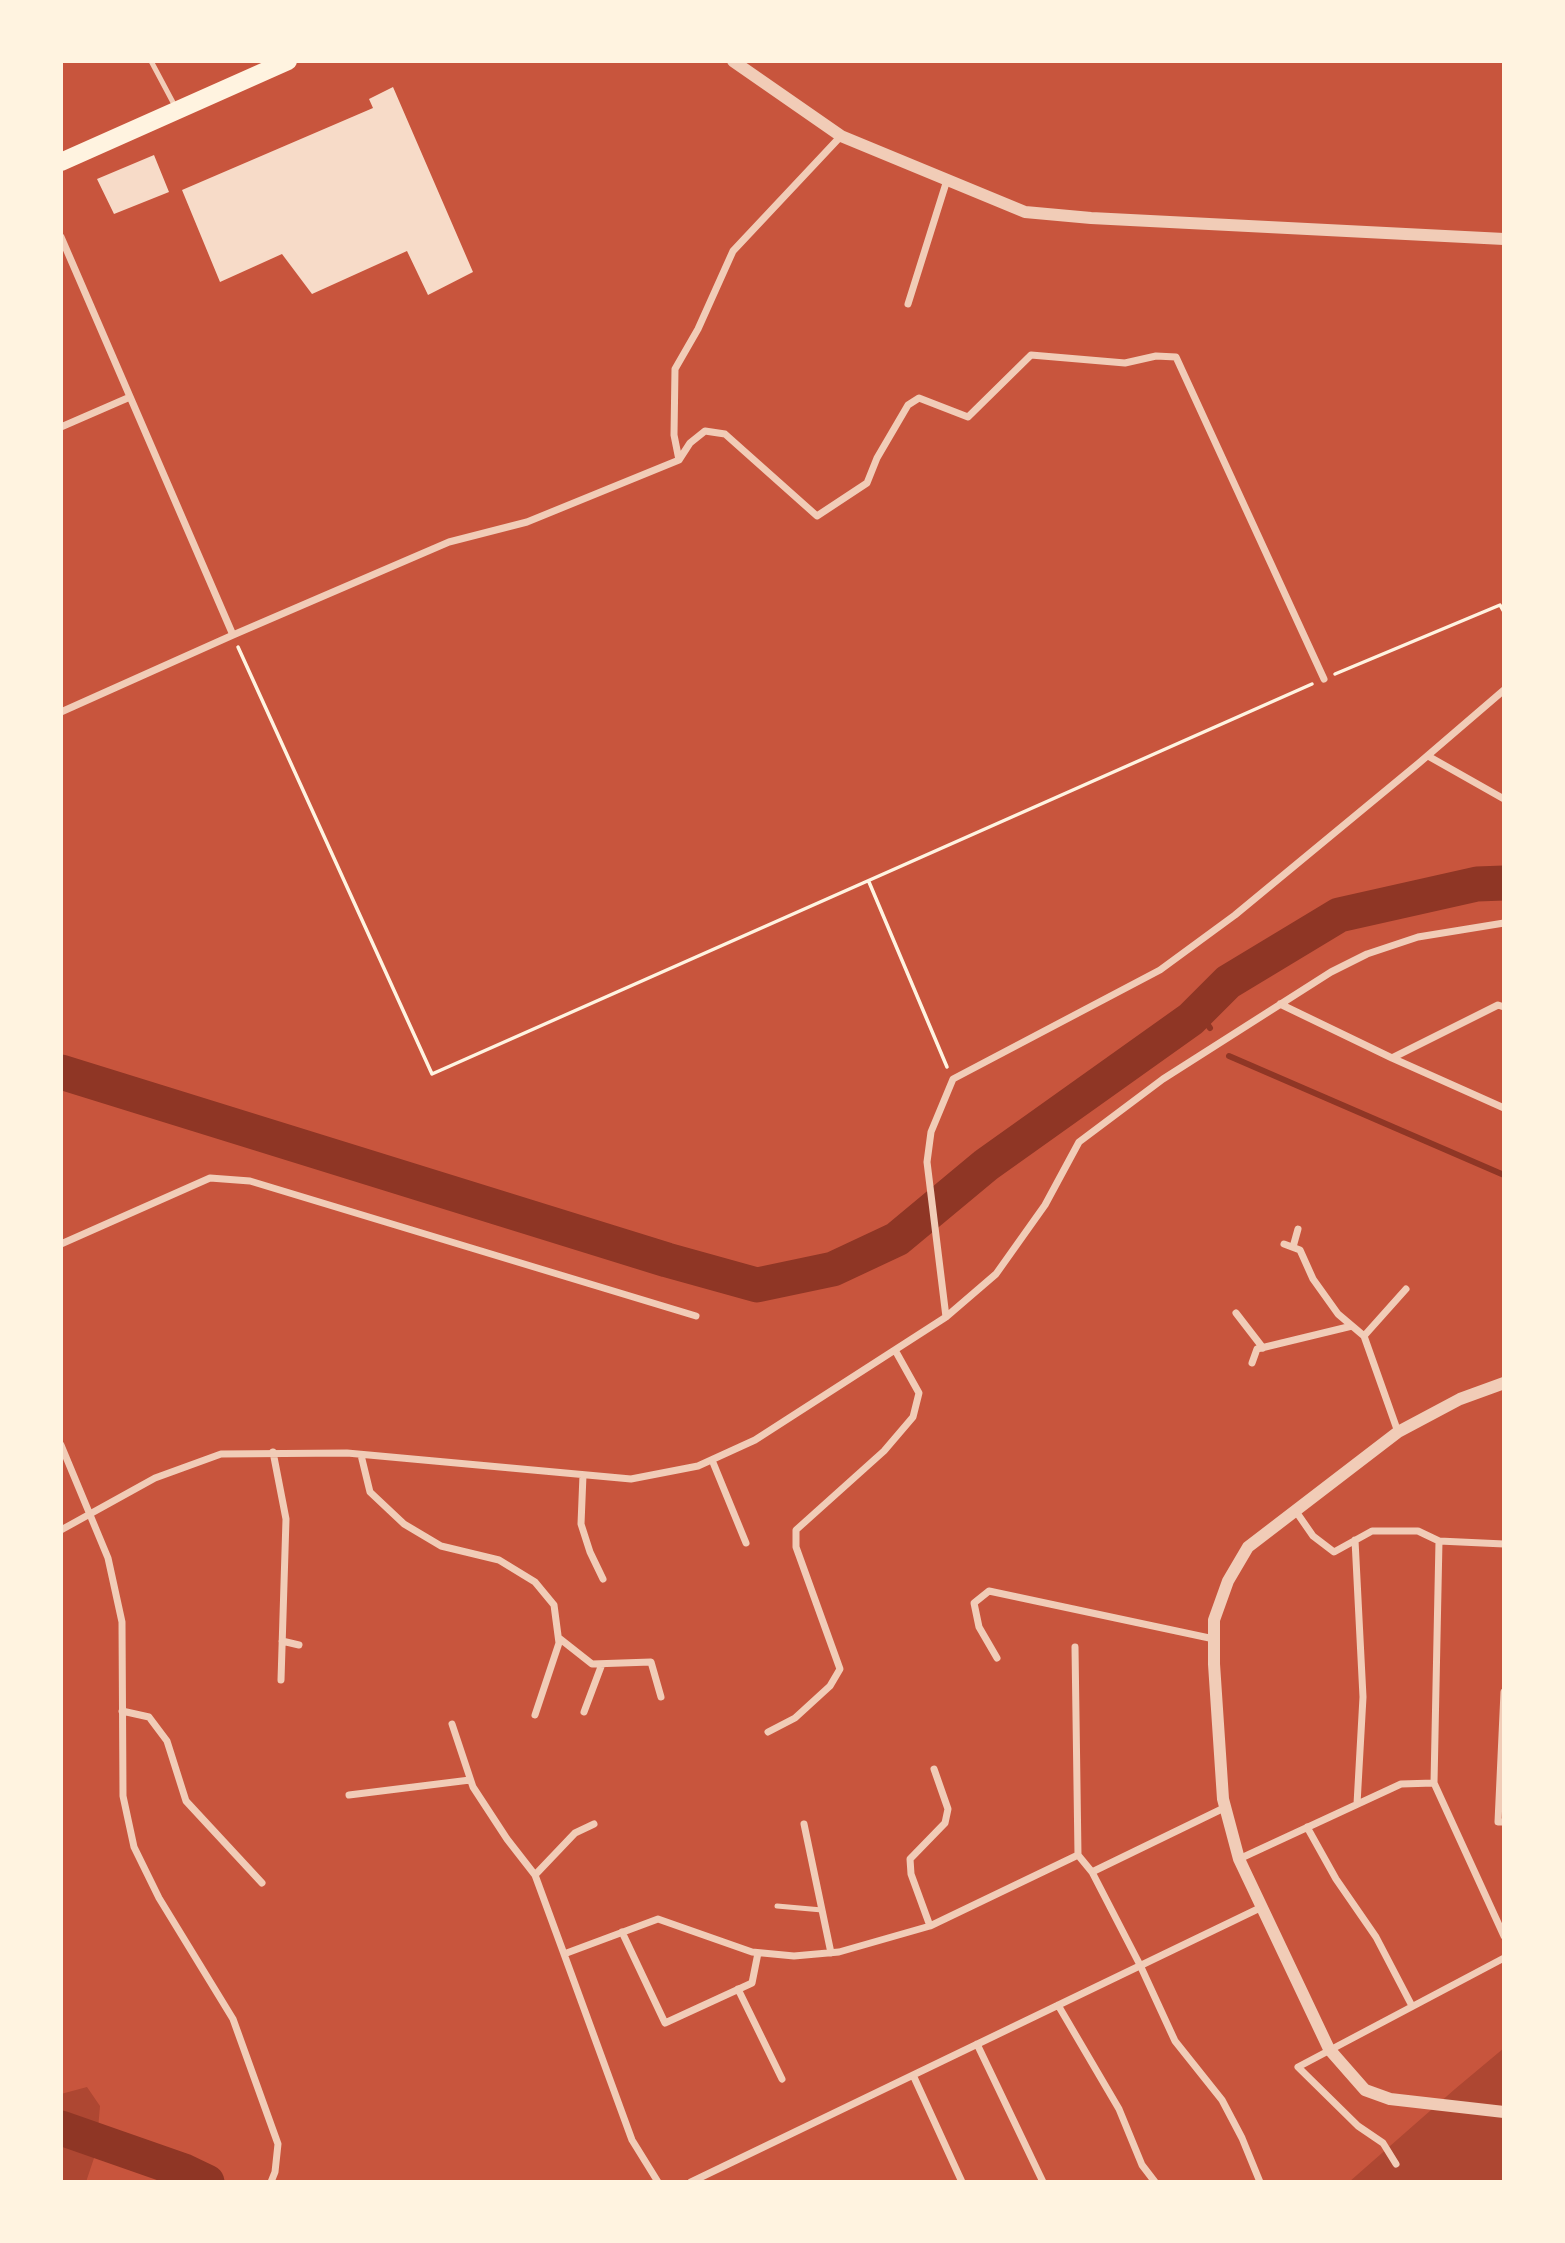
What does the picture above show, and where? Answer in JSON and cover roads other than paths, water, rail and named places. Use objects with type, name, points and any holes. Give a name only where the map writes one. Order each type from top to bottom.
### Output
[{"type":"main road","points":[[62,159],[288,61]]},
{"type":"street","points":[[733,61],[841,136],[1025,212],[1091,218],[1504,239]]},
{"type":"street","points":[[679,460],[674,435],[675,369],[698,329],[733,251],[841,136]]},
{"type":"street","points":[[908,304],[947,180]]},
{"type":"street","points":[[61,237],[233,635]]},
{"type":"street","points":[[61,712],[449,542],[527,522],[679,460],[690,443],[705,431],[725,434],[817,516],[867,483],[877,458],[908,405],[919,398],[968,416],[1031,355],[1125,363],[1156,356],[1176,357],[1324,679]]},
{"type":"street","points":[[61,427],[130,397]]},
{"type":"street","points":[[946,1317],[927,1162],[931,1132],[953,1079],[1160,970],[1235,915],[1504,690]]},
{"type":"street","points":[[1427,756],[1504,799]]},
{"type":"street","points":[[61,1530],[155,1478],[221,1454],[273,1452],[361,1455],[631,1479],[698,1466],[755,1440],[946,1317],[996,1274],[1045,1205],[1079,1142],[1163,1079],[1331,972],[1367,954],[1418,937],[1504,923]]},
{"type":"street","points":[[1280,1004],[1504,1108]]},
{"type":"street","points":[[1392,1058],[1498,1005],[1504,1007]]},
{"type":"street","points":[[61,1244],[210,1178],[250,1181],[696,1316]]},
{"type":"street","points":[[1293,1247],[1298,1230]]},
{"type":"street","points":[[1283,1244],[1300,1250],[1312,1279],[1338,1314],[1364,1336],[1398,1432]]},
{"type":"street","points":[[1364,1336],[1406,1289]]},
{"type":"street","points":[[1236,1313],[1263,1348]]},
{"type":"street","points":[[1252,1363],[1257,1349],[1352,1326]]},
{"type":"street","points":[[768,1732],[795,1718],[830,1686],[840,1669],[796,1547],[796,1530],[884,1451],[913,1417],[919,1393],[895,1350]]},
{"type":"street","points":[[1504,1383],[1460,1399],[1398,1432],[1248,1548],[1228,1581],[1214,1620],[1222,1786],[1239,1859],[1329,2049],[1365,2090],[1390,2099],[1504,2112]]},
{"type":"street","points":[[61,1445],[108,1558],[122,1622],[123,1797],[134,1847],[159,1898],[233,2019],[278,2144],[275,2172],[271,2182]]},
{"type":"street","points":[[273,1452],[286,1519],[281,1680]]},
{"type":"street","points":[[361,1455],[370,1492],[404,1524],[441,1546],[499,1560],[535,1582],[554,1605],[559,1643],[535,1715]]},
{"type":"street","points":[[712,1460],[746,1543]]},
{"type":"street","points":[[583,1475],[581,1524],[603,1579]]},
{"type":"street","points":[[1295,1510],[1313,1536],[1334,1552],[1372,1531],[1418,1531],[1439,1541],[1504,1544]]},
{"type":"street","points":[[1355,1540],[1363,1697],[1357,1804]]},
{"type":"street","points":[[1439,1541],[1434,1783],[1504,1936]]},
{"type":"street","points":[[997,1658],[979,1627],[974,1603],[989,1591],[1214,1639]]},
{"type":"street","points":[[558,1638],[592,1664],[651,1662],[660,1697]]},
{"type":"street","points":[[282,1641],[299,1645]]},
{"type":"street","points":[[1075,1647],[1078,1855],[1092,1872],[1175,2041],[1222,2100],[1242,2137],[1260,2182]]},
{"type":"street","points":[[584,1712],[602,1664]]},
{"type":"street","points":[[1504,1692],[1498,1822],[1504,1822]]},
{"type":"street","points":[[122,1711],[149,1717],[167,1741],[186,1801],[262,1883]]},
{"type":"street","points":[[452,1724],[473,1787],[507,1839],[535,1875],[632,2140],[657,2182]]},
{"type":"street","points":[[930,1926],[911,1874],[910,1859],[946,1823],[948,1809],[934,1769]]},
{"type":"street","points":[[349,1795],[470,1780]]},
{"type":"street","points":[[1239,1859],[1401,1784],[1434,1783]]},
{"type":"street","points":[[1092,1872],[1226,1807]]},
{"type":"street","points":[[535,1875],[575,1833],[594,1824]]},
{"type":"street","points":[[804,1824],[831,1953]]},
{"type":"street","points":[[1307,1827],[1336,1880],[1376,1937],[1412,2006]]},
{"type":"street","points":[[564,1954],[658,1919],[758,1953],[794,1956],[831,1953],[930,1926],[1078,1855]]},
{"type":"street","points":[[691,2182],[1262,1907]]},
{"type":"street","points":[[622,1932],[665,2023],[752,1983],[758,1953]]},
{"type":"street","points":[[1396,2164],[1383,2143],[1358,2126],[1298,2067],[1504,1958]]},
{"type":"street","points":[[738,1989],[782,2079]]},
{"type":"street","points":[[1058,2005],[1119,2109],[1142,2165],[1155,2182]]},
{"type":"street","points":[[977,2044],[1043,2182]]},
{"type":"street","points":[[913,2075],[962,2182]]},
{"type":"lane","points":[[151,61],[177,111]]},
{"type":"lane","points":[[777,1906],[822,1910]]},
{"type":"waterway","points":[[61,1072],[667,1260],[757,1285],[833,1269],[897,1239],[986,1165],[1191,1019],[1228,982],[1339,915],[1477,884],[1504,883]]},
{"type":"waterway","points":[[1199,1012],[1210,1028]]},
{"type":"waterway","points":[[1229,1056],[1504,1175]]},
{"type":"waterway","points":[[61,2128],[184,2171],[207,2182]]}]
